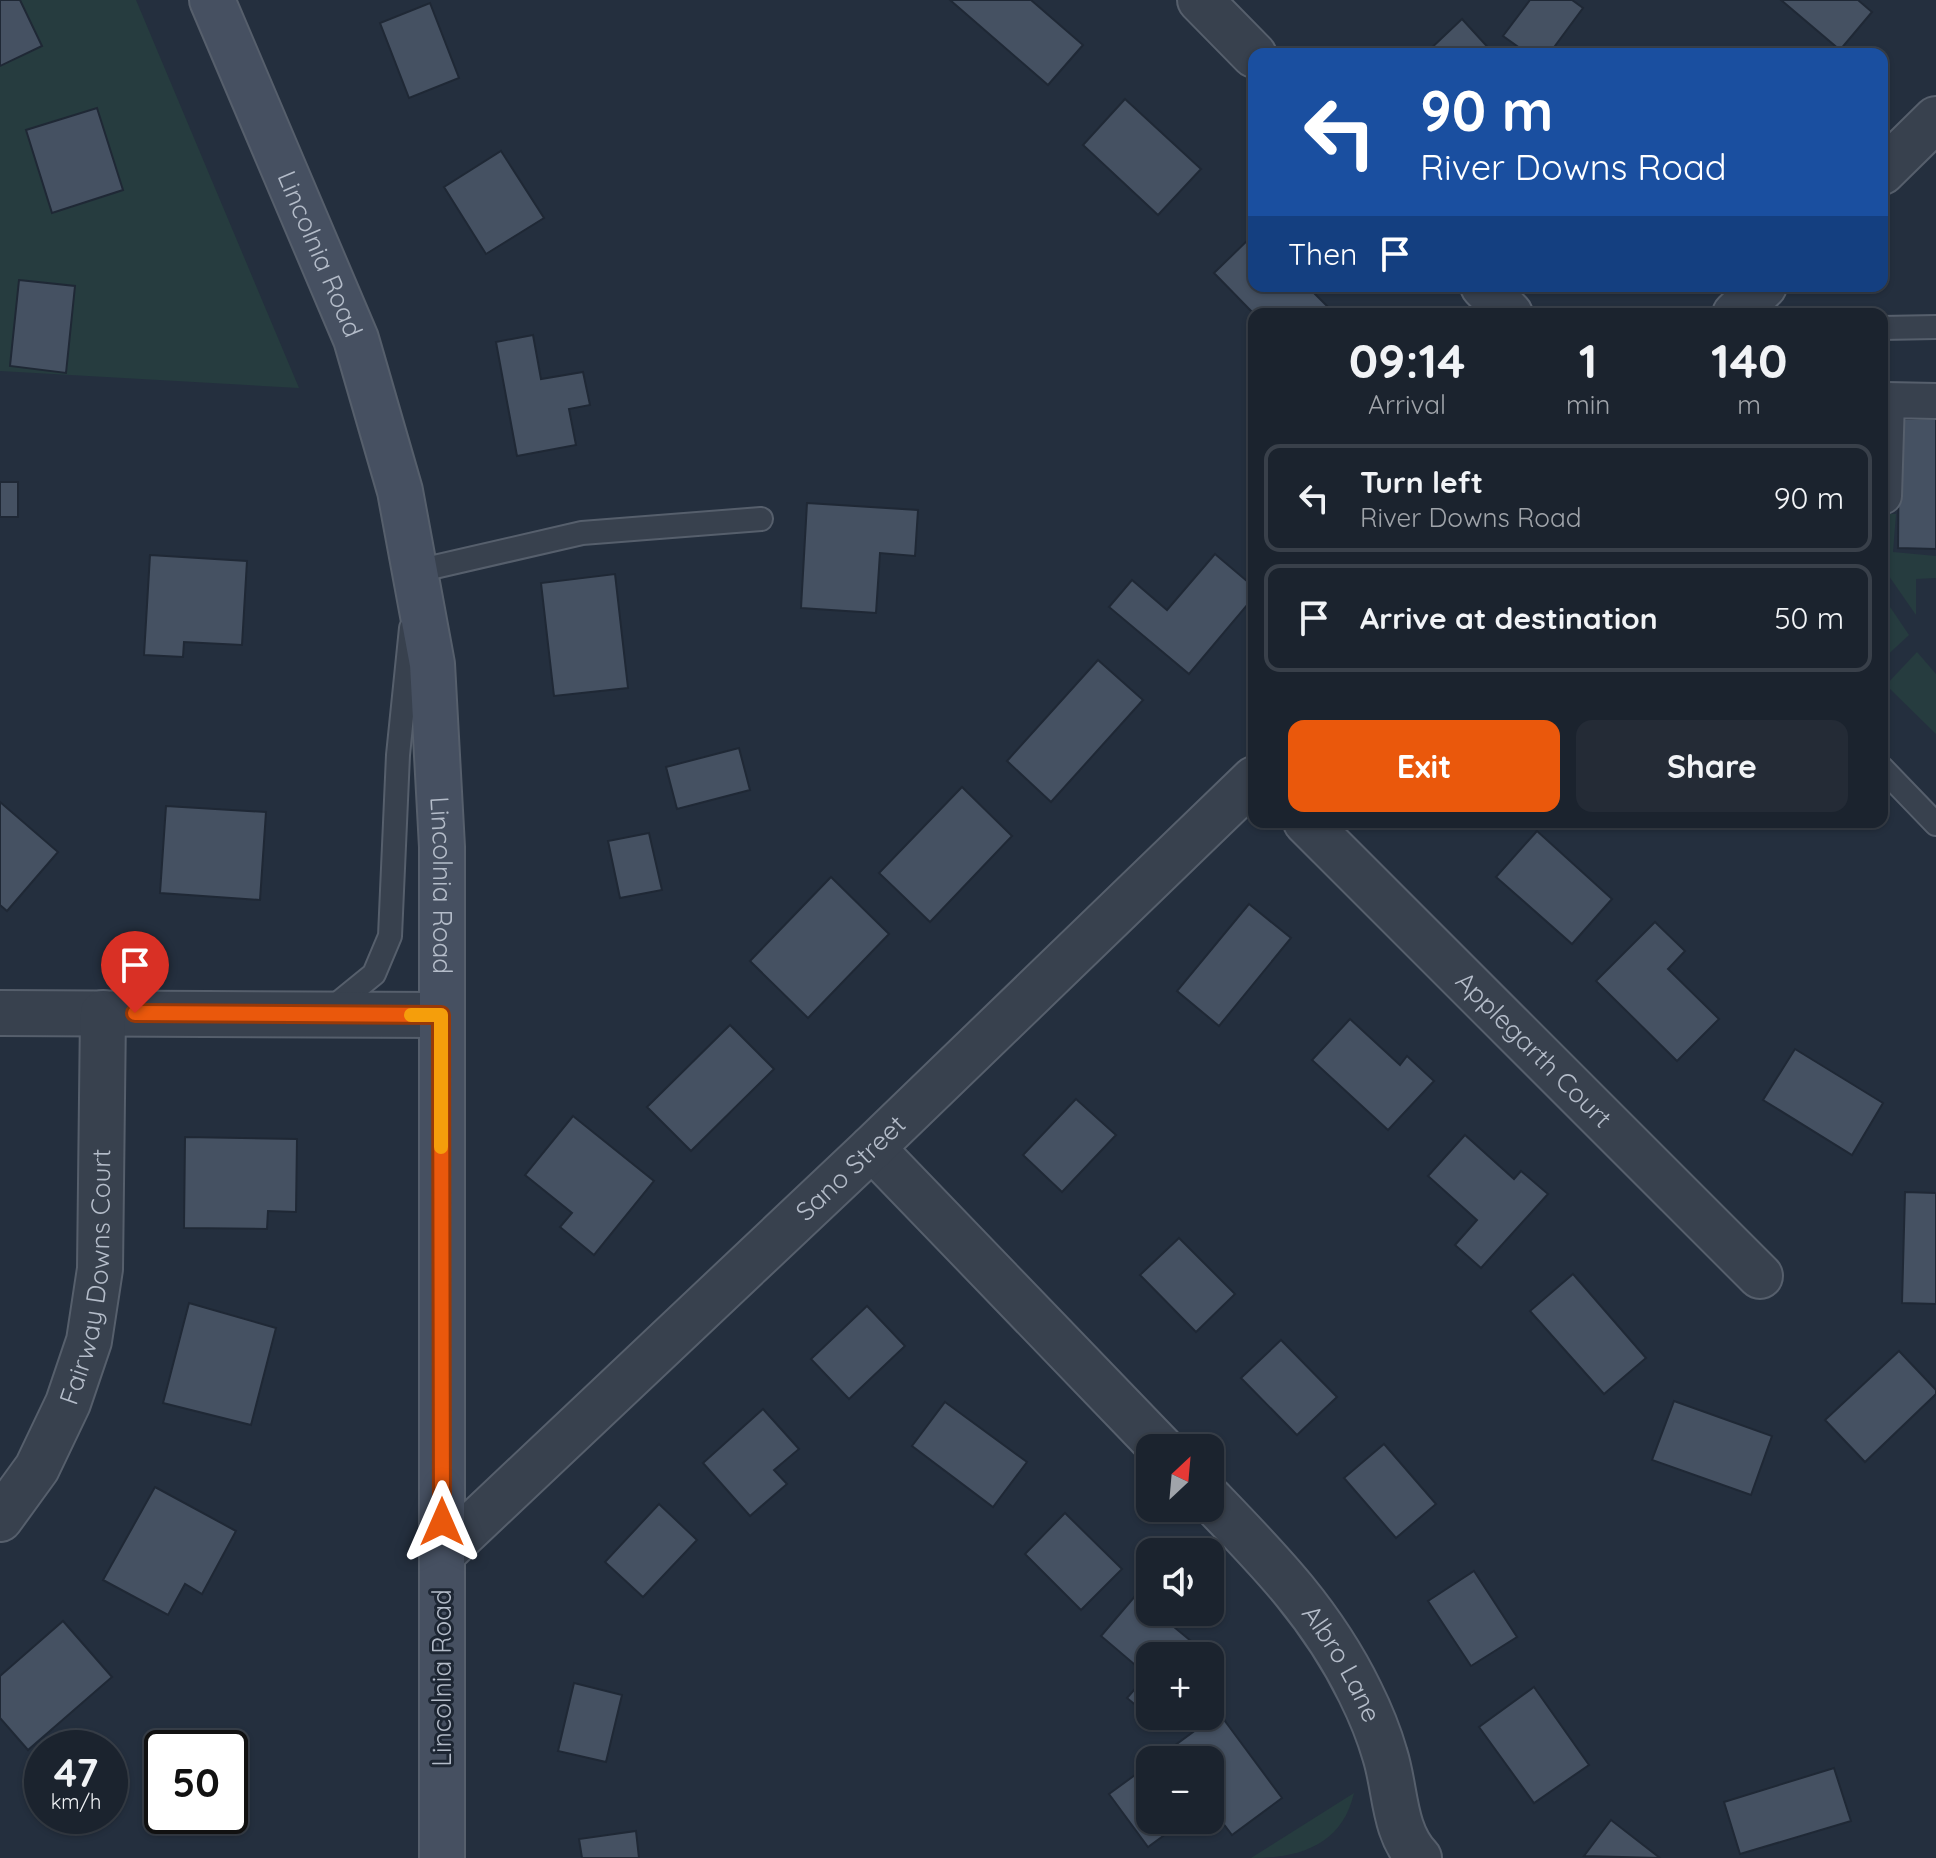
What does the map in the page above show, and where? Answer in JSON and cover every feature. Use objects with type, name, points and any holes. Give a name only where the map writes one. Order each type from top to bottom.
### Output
[{"type":"main road","name":"Lincolnia Road","points":[[212,0],[356,339],[397,478],[417,571],[432,664],[439,749],[442,1858]]},
{"type":"street","points":[[1200,0],[1248,49]]},
{"type":"street","points":[[1888,166],[1936,119]]},
{"type":"street","points":[[1489,292],[1504,308]]},
{"type":"street","points":[[1741,308],[1758,292]]},
{"type":"street","points":[[1888,400],[1936,401]]},
{"type":"street","name":"Sano Street","points":[[442,1554],[872,1148],[1248,785]]},
{"type":"street","name":"Applegarth Court","points":[[1312,828],[1760,1276]]},
{"type":"street","points":[[0,1013],[441,1015]]},
{"type":"street","name":"Fairway Downs Court","points":[[0,1519],[37,1468],[68,1403],[89,1341],[100,1269],[103,1013]]},
{"type":"street","points":[[872,1148],[1148,1434]]},
{"type":"street","name":"Albro Lane","points":[[1224,1514],[1293,1585],[1333,1641],[1361,1694],[1385,1755],[1402,1853]]},
{"type":"lane","points":[[1888,328],[1936,327]]},
{"type":"lane","points":[[324,1014],[374,974],[390,936],[398,755],[417,571],[582,533],[761,519]]},
{"type":"lane","points":[[1888,774],[1936,824]]},
{"type":"green space","points":[[0,0],[136,0],[299,388],[0,371]]},
{"type":"green space","points":[[1888,514],[1896,514],[1893,552],[1936,556],[1936,578],[1916,579],[1916,615],[1888,575]]},
{"type":"green space","points":[[1888,604],[1909,635],[1888,654]]},
{"type":"green space","points":[[1917,652],[1936,674],[1936,734],[1888,687],[1888,683]]},
{"type":"green space","points":[[1354,1793],[1340,1825],[1316,1845],[1286,1855],[1251,1858]]},
{"type":"building","points":[[0,0],[20,0],[42,46],[0,66]]},
{"type":"building","points":[[950,0],[1031,0],[1083,45],[1048,85]]},
{"type":"building","points":[[1530,0],[1572,0],[1583,8],[1553,48],[1520,48],[1503,36]]},
{"type":"building","points":[[1781,0],[1858,0],[1872,12],[1842,48],[1838,48]]},
{"type":"building","points":[[430,3],[459,78],[409,98],[380,23]]},
{"type":"building","points":[[1462,19],[1489,48],[1431,48]]},
{"type":"building","points":[[1125,99],[1201,169],[1158,215],[1083,145]]},
{"type":"building","points":[[97,108],[123,190],[52,213],[26,130]]},
{"type":"building","points":[[501,151],[544,218],[486,254],[444,187]]},
{"type":"building","points":[[1248,240],[1248,292],[1313,292],[1329,308],[1248,308],[1214,273]]},
{"type":"building","points":[[19,280],[75,286],[66,373],[10,366]]},
{"type":"building","points":[[533,335],[541,379],[583,372],[590,405],[569,409],[576,445],[517,456],[496,342]]},
{"type":"building","points":[[1936,418],[1936,549],[1898,548],[1899,419]]},
{"type":"building","points":[[0,482],[18,482],[18,517],[0,517]]},
{"type":"building","points":[[807,503],[918,510],[915,556],[880,553],[876,613],[801,608]]},
{"type":"building","points":[[1215,554],[1248,582],[1248,604],[1189,674],[1109,607],[1132,580],[1167,610]]},
{"type":"building","points":[[150,555],[247,561],[242,645],[184,642],[183,657],[144,655]]},
{"type":"building","points":[[615,574],[628,688],[554,696],[541,583]]},
{"type":"building","points":[[1098,660],[1143,700],[1051,802],[1007,761]]},
{"type":"building","points":[[739,748],[750,790],[677,809],[666,767]]},
{"type":"building","points":[[962,787],[1012,836],[930,922],[879,873]]},
{"type":"building","points":[[0,802],[58,852],[7,911],[0,905]]},
{"type":"building","points":[[166,806],[266,812],[260,900],[160,893]]},
{"type":"building","points":[[1537,831],[1612,899],[1572,944],[1496,877]]},
{"type":"building","points":[[649,833],[662,890],[620,898],[608,841]]},
{"type":"building","points":[[831,877],[889,934],[808,1018],[750,961]]},
{"type":"building","points":[[1249,904],[1291,938],[1219,1026],[1177,991]]},
{"type":"building","points":[[1655,922],[1685,951],[1668,969],[1719,1019],[1677,1061],[1596,981]]},
{"type":"building","points":[[1350,1019],[1400,1065],[1407,1056],[1434,1081],[1388,1130],[1312,1060]]},
{"type":"building","points":[[730,1025],[774,1069],[691,1151],[647,1107]]},
{"type":"building","points":[[1795,1049],[1883,1103],[1852,1155],[1763,1100]]},
{"type":"building","points":[[1076,1099],[1116,1135],[1062,1192],[1023,1155]]},
{"type":"building","points":[[573,1116],[654,1181],[594,1255],[560,1227],[572,1213],[525,1175]]},
{"type":"building","points":[[1465,1135],[1514,1179],[1521,1171],[1548,1194],[1481,1268],[1455,1245],[1477,1220],[1428,1176]]},
{"type":"building","points":[[185,1137],[297,1139],[296,1212],[268,1211],[267,1229],[184,1228]]},
{"type":"building","points":[[1905,1192],[1936,1193],[1936,1304],[1902,1303]]},
{"type":"building","points":[[1179,1238],[1235,1294],[1196,1332],[1140,1275]]},
{"type":"building","points":[[1573,1274],[1646,1358],[1604,1394],[1530,1311]]},
{"type":"building","points":[[189,1303],[276,1328],[251,1425],[163,1403]]},
{"type":"building","points":[[867,1306],[905,1346],[849,1399],[811,1359]]},
{"type":"building","points":[[1281,1340],[1337,1397],[1297,1435],[1241,1378]]},
{"type":"building","points":[[1899,1351],[1936,1390],[1936,1394],[1865,1462],[1825,1420]]},
{"type":"building","points":[[1674,1401],[1772,1436],[1751,1495],[1652,1460]]},
{"type":"building","points":[[945,1402],[1027,1462],[993,1507],[912,1446]]},
{"type":"building","points":[[763,1409],[799,1449],[774,1470],[787,1484],[750,1516],[703,1463]]},
{"type":"building","points":[[1384,1444],[1436,1504],[1396,1538],[1344,1478]]},
{"type":"building","points":[[155,1487],[236,1531],[202,1594],[185,1584],[168,1615],[103,1580]]},
{"type":"building","points":[[659,1504],[697,1540],[643,1597],[605,1562]]},
{"type":"building","points":[[1065,1513],[1122,1569],[1081,1610],[1025,1554]]},
{"type":"building","points":[[1474,1571],[1517,1637],[1471,1666],[1428,1601]]},
{"type":"building","points":[[1136,1595],[1136,1626],[1173,1626],[1192,1642],[1136,1642],[1136,1666],[1101,1636]]},
{"type":"building","points":[[63,1621],[112,1677],[51,1730],[24,1730],[24,1745],[0,1718],[0,1676]]},
{"type":"building","points":[[574,1683],[622,1695],[606,1762],[558,1751]]},
{"type":"building","points":[[1534,1687],[1589,1765],[1534,1803],[1479,1727]]},
{"type":"building","points":[[1136,1688],[1136,1705],[1127,1698]]},
{"type":"building","points":[[1224,1720],[1282,1798],[1232,1835],[1224,1824],[1224,1746],[1174,1746],[1196,1730],[1224,1730]]},
{"type":"building","points":[[1834,1768],[1851,1821],[1740,1854],[1724,1802]]},
{"type":"building","points":[[1136,1774],[1136,1831],[1109,1794]]},
{"type":"building","points":[[1611,1820],[1660,1858],[1584,1856]]},
{"type":"building","points":[[636,1831],[639,1858],[582,1858],[579,1839]]},
{"type":"building","points":[[1138,1834],[1166,1834],[1148,1847]]},
{"type":"slow traffic","points":[[411,1015],[441,1015],[441,1147]]},
{"type":"route","points":[[135,1013],[441,1015],[442,1522]]}]
